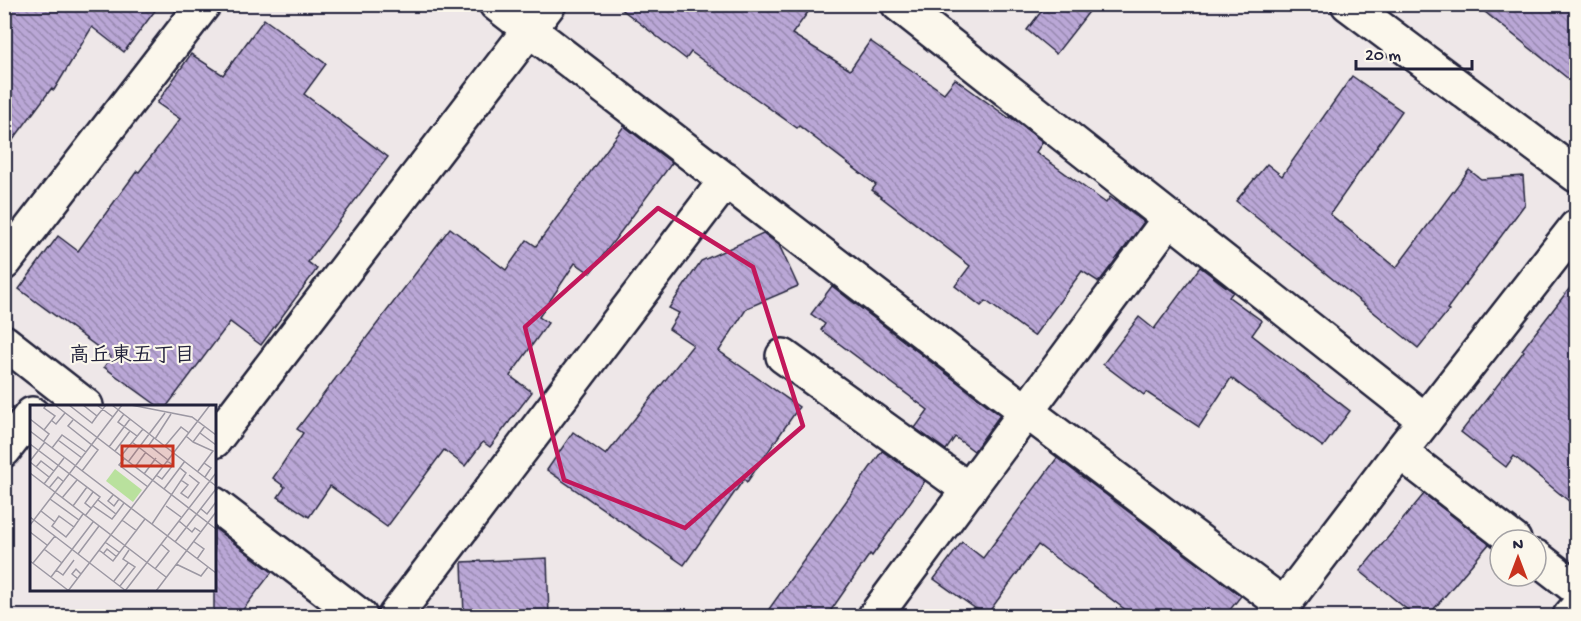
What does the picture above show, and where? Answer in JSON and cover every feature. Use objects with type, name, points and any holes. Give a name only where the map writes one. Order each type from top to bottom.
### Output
[{"type":"street","points":[[4,263],[204,4]]},
{"type":"street","points":[[496,4],[1026,411],[1280,611],[1400,452],[1576,227]]},
{"type":"street","points":[[216,438],[549,4]]},
{"type":"street","points":[[898,4],[1425,420]]},
{"type":"street","points":[[1350,5],[1576,175]]},
{"type":"street","points":[[395,616],[726,180]]},
{"type":"street","points":[[875,616],[1169,219]]},
{"type":"street","points":[[4,342],[46,395],[82,405]]},
{"type":"street","points":[[783,356],[969,490]]},
{"type":"street","points":[[4,450],[30,417]]},
{"type":"street","points":[[1400,452],[1498,528]]},
{"type":"street","points":[[216,506],[360,616]]},
{"type":"street","points":[[1548,566],[1576,588]]},
{"type":"street","points":[[1570,616],[1576,609]]},
{"type":"highlighted area","points":[[658,208],[753,267],[803,426],[685,528],[564,480],[525,327]]},
{"type":"building","points":[[4,4],[160,4],[124,52],[92,27],[54,90],[51,89],[4,152]]},
{"type":"building","points":[[615,4],[814,4],[792,34],[850,70],[870,41],[944,93],[955,79],[1043,142],[1036,152],[1106,203],[1110,197],[1144,222],[1099,282],[1082,271],[1034,336],[986,301],[981,306],[955,286],[970,266],[872,190],[876,185],[799,126],[797,128],[691,52],[686,59]]},
{"type":"building","points":[[1047,4],[1095,4],[1056,54],[1027,30]]},
{"type":"building","points":[[1475,4],[1576,4],[1576,85]]},
{"type":"building","points":[[264,19],[326,64],[304,94],[388,157],[308,262],[317,269],[261,345],[230,322],[168,405],[157,405],[104,367],[111,357],[19,289],[58,236],[78,251],[137,171],[139,172],[180,119],[157,103],[191,54],[223,75]]},
{"type":"building","points":[[1352,76],[1402,111],[1330,214],[1396,268],[1469,170],[1481,179],[1523,176],[1525,204],[1447,309],[1449,310],[1418,348],[1236,201],[1267,164],[1282,176]]},
{"type":"building","points":[[624,126],[672,163],[590,273],[575,263],[539,317],[548,323],[510,376],[532,392],[490,447],[483,442],[465,466],[444,450],[387,527],[330,486],[309,517],[278,497],[285,487],[273,478],[303,433],[297,429],[450,228],[506,270],[527,240],[536,246]]},
{"type":"building","points":[[763,233],[779,245],[798,286],[747,308],[719,351],[799,407],[747,482],[744,479],[684,565],[547,470],[573,432],[606,455],[693,345],[669,329],[679,313],[669,308],[701,261]]},
{"type":"building","points":[[1200,267],[1233,292],[1229,297],[1262,321],[1252,335],[1350,411],[1323,447],[1231,378],[1199,427],[1146,392],[1144,395],[1103,364],[1139,317],[1154,329]]},
{"type":"building","points":[[1576,280],[1576,507],[1514,456],[1506,467],[1461,432]]},
{"type":"building","points":[[832,286],[1000,415],[974,451],[955,437],[946,450],[915,428],[928,410],[821,330],[825,324],[811,314]]},
{"type":"building","points":[[882,451],[925,481],[872,556],[870,554],[827,616],[764,616]]},
{"type":"building","points":[[1057,458],[1241,596],[1225,616],[1134,616],[1038,545],[986,616],[934,579],[962,542],[983,558]]},
{"type":"building","points":[[1424,494],[1488,543],[1428,616],[1415,616],[1360,571]]},
{"type":"building","points":[[216,530],[272,572],[238,616],[214,616]]},
{"type":"building","points":[[547,558],[549,616],[464,616],[462,562]]},
{"type":"district","name":"高丘東五丁目","points":[[132,354]]}]
